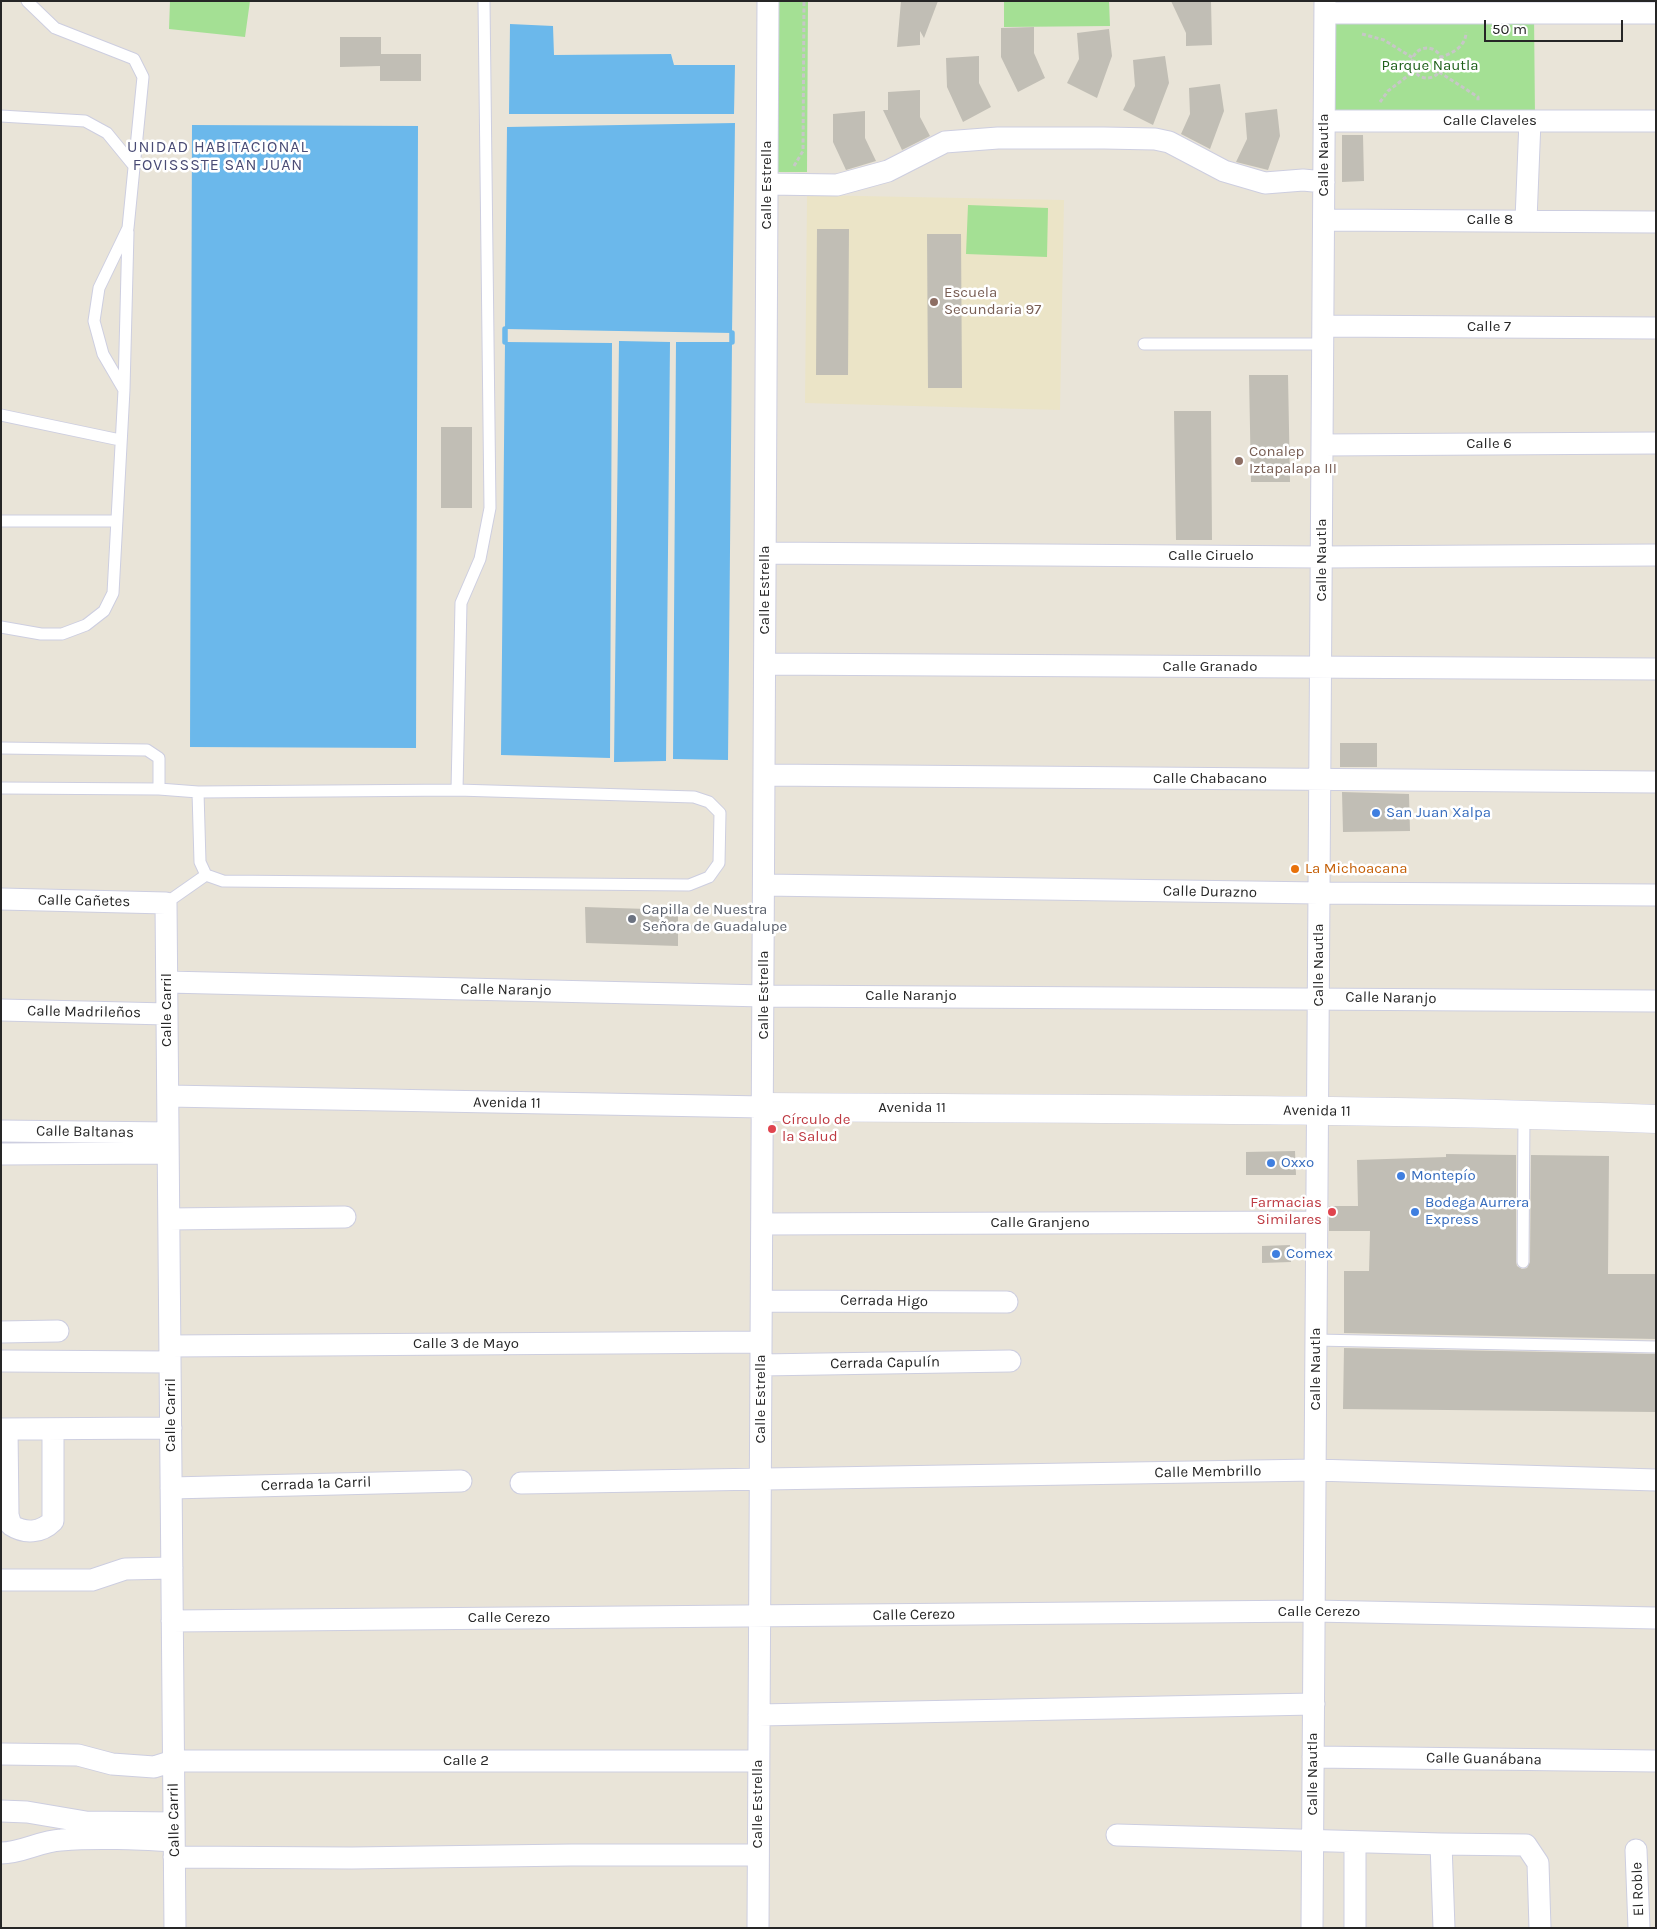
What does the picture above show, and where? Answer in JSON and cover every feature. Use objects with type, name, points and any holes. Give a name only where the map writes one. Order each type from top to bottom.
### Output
[{"type":"street","name":"Calle Estrella","points":[[758,1928],[766,553],[775,184],[768,1]]},
{"type":"street","points":[[1325,7],[1347,12],[1467,12],[1535,7],[1656,13]]},
{"type":"street","name":"Calle Nautla","points":[[1312,1928],[1325,7]]},
{"type":"street","name":"Calle Claveles","points":[[1324,121],[1656,121]]},
{"type":"street","points":[[1526,220],[1530,121]]},
{"type":"street","points":[[775,184],[837,185],[888,171],[945,142],[998,138],[1155,139],[1169,142],[1224,171],[1265,183],[1303,180],[1324,182]]},
{"type":"street","name":"Calle 8","points":[[1324,220],[1656,222]]},
{"type":"street","name":"Calle 7","points":[[1323,335],[1656,328]]},
{"type":"street","name":"Calle 6","points":[[1322,445],[1656,443]]},
{"type":"street","name":"Calle Ciruelo","points":[[766,553],[1322,557],[1656,555]]},
{"type":"street","name":"Calle Granado","points":[[765,664],[1656,669]]},
{"type":"street","name":"Calle Chabacano","points":[[765,775],[1656,782]]},
{"type":"street","name":"Calle Durazno","points":[[764,885],[1319,894],[1656,895]]},
{"type":"street","name":"Calle Cañetes","points":[[1,899],[166,903]]},
{"type":"street","name":"Calle Carril","points":[[166,903],[175,1928]]},
{"type":"street","name":"Calle Naranjo","points":[[167,982],[764,996],[1656,1001]]},
{"type":"street","name":"Calle Madrileños","points":[[1,1010],[167,1014]]},
{"type":"street","name":"Avenida 11","points":[[168,1096],[763,1107],[1524,1114],[1656,1119]]},
{"type":"street","name":"Calle Baltanas","points":[[1,1131],[168,1143]]},
{"type":"street","points":[[1,1154],[168,1143]]},
{"type":"street","points":[[169,1219],[345,1217]]},
{"type":"street","name":"Calle Granjeno","points":[[762,1224],[1317,1222]]},
{"type":"street","name":"Cerrada Higo","points":[[762,1300],[1007,1302]]},
{"type":"street","points":[[1,1332],[58,1331]]},
{"type":"street","name":"Calle 3 de Mayo","points":[[1,1361],[170,1354],[762,1342]]},
{"type":"street","name":"Cerrada Capulín","points":[[761,1365],[1010,1361]]},
{"type":"street","points":[[53,1430],[53,1521],[45,1529],[21,1531],[11,1525],[8,1515],[4,1429],[170,1428]]},
{"type":"street","name":"Calle Membrillo","points":[[522,1483],[1315,1470],[1656,1480]]},
{"type":"street","name":"Cerrada 1ª Carril","points":[[171,1488],[461,1480]]},
{"type":"street","points":[[1,1580],[92,1580],[125,1569],[172,1568]]},
{"type":"street","name":"Calle Cerezo","points":[[172,1620],[1314,1611],[1656,1618]]},
{"type":"street","points":[[759,1714],[1314,1704]]},
{"type":"street","name":"Calle 2","points":[[1,1754],[78,1755],[112,1764],[154,1767],[173,1761],[758,1761]]},
{"type":"street","name":"Calle Guanábana","points":[[1313,1757],[1656,1761]]},
{"type":"street","points":[[1,1811],[28,1812],[174,1840]]},
{"type":"street","points":[[1117,1834],[1355,1842],[1526,1845],[1538,1863],[1540,1928]]},
{"type":"street","points":[[1,1853],[15,1853],[40,1844],[60,1840],[174,1840],[352,1858],[758,1855]]},
{"type":"street","points":[[1355,1842],[1356,1928]]},
{"type":"street","points":[[1441,1844],[1444,1928]]},
{"type":"street","name":"El Roble","points":[[1636,1850],[1639,1928]]},
{"type":"lane","points":[[1,627],[41,634],[62,634],[86,625],[104,611],[113,592],[124,390],[128,228],[143,77],[134,59],[55,28],[27,1]]},
{"type":"lane","points":[[457,790],[461,603],[480,559],[490,508],[484,1]]},
{"type":"lane","points":[[1,116],[85,121],[107,133],[134,166]]},
{"type":"lane","points":[[124,390],[103,354],[94,321],[99,288],[128,228]]},
{"type":"lane","points":[[1144,344],[1323,335]]},
{"type":"lane","points":[[1,415],[120,440]]},
{"type":"lane","points":[[1,521],[117,521]]},
{"type":"lane","points":[[1,748],[147,750],[159,758],[159,789]]},
{"type":"lane","points":[[1,788],[159,789],[198,792],[457,790],[694,797],[709,802],[720,813],[719,863],[709,877],[689,885],[222,880],[206,875],[200,862],[198,792]]},
{"type":"lane","points":[[166,903],[206,875]]},
{"type":"lane","points":[[1523,1262],[1524,1114]]},
{"type":"lane","points":[[1316,1340],[1656,1347]]},
{"type":"path","points":[[775,184],[804,151],[804,1]]},
{"type":"path","points":[[1347,12],[1350,24],[1364,34],[1384,40],[1413,58]]},
{"type":"path","points":[[1440,58],[1456,51],[1466,37],[1467,12]]},
{"type":"path","points":[[1419,50],[1434,50],[1440,58],[1441,67],[1439,72],[1431,78],[1422,77],[1414,71],[1412,62],[1419,50]]},
{"type":"path","points":[[1366,120],[1388,90],[1414,71]]},
{"type":"path","points":[[1439,72],[1478,97],[1479,121]]},
{"type":"path","points":[[678,927],[764,927]]},
{"type":"shaded area","name":"Escuela Secundaria 97","points":[[807,195],[1064,200],[1060,410],[805,403]]},
{"type":"green space","points":[[170,1],[250,1],[245,37],[169,29]]},
{"type":"green space","points":[[774,1],[808,1],[807,172],[772,172]]},
{"type":"green space","points":[[1004,1],[1109,1],[1110,26],[1004,27]]},
{"type":"green space","name":"Parque Nautla","points":[[1325,13],[1534,13],[1535,119],[1324,121]]},
{"type":"green space","points":[[968,205],[1048,208],[1047,257],[966,254]]},
{"type":"water","points":[[510,24],[553,26],[554,55],[671,54],[674,65],[735,65],[734,114],[509,114]]},
{"type":"water","points":[[735,123],[732,333],[505,329],[507,127]]},
{"type":"water","points":[[192,125],[418,126],[416,748],[190,747]]},
{"type":"water","points":[[619,341],[670,342],[666,761],[614,762]]},
{"type":"water","points":[[505,342],[612,343],[610,758],[501,755]]},
{"type":"water","points":[[676,342],[732,342],[728,760],[673,759]]},
{"type":"building","points":[[901,1],[938,1],[924,38],[920,31],[920,45],[897,47]]},
{"type":"building","points":[[1171,1],[1211,1],[1212,45],[1186,46],[1186,33]]},
{"type":"building","points":[[1034,27],[1034,53],[1045,78],[1018,92],[1001,57],[1001,28]]},
{"type":"building","points":[[1109,29],[1112,56],[1097,98],[1067,83],[1079,59],[1077,33]]},
{"type":"building","points":[[340,37],[381,37],[381,54],[421,54],[421,81],[380,81],[380,66],[340,67]]},
{"type":"building","points":[[979,56],[979,83],[991,107],[963,122],[947,87],[946,58]]},
{"type":"building","points":[[1165,56],[1169,83],[1153,125],[1123,110],[1135,86],[1133,60]]},
{"type":"building","points":[[1220,84],[1224,111],[1210,149],[1181,134],[1190,114],[1189,88]]},
{"type":"building","points":[[920,90],[920,117],[930,136],[902,150],[883,110],[888,110],[888,92]]},
{"type":"building","points":[[1277,109],[1280,136],[1268,170],[1236,162],[1247,139],[1245,113]]},
{"type":"building","points":[[865,111],[865,138],[876,161],[846,170],[833,142],[833,114]]},
{"type":"building","points":[[1342,135],[1363,135],[1364,181],[1342,182]]},
{"type":"building","points":[[817,229],[849,229],[848,375],[816,375]]},
{"type":"building","points":[[927,234],[961,234],[962,388],[928,388]]},
{"type":"building","points":[[1249,375],[1288,375],[1290,482],[1251,482]]},
{"type":"building","points":[[1174,411],[1211,411],[1212,540],[1176,540]]},
{"type":"building","points":[[441,427],[472,427],[472,508],[441,508]]},
{"type":"building","points":[[1340,743],[1377,743],[1377,767],[1340,767]]},
{"type":"building","name":"San Juan Xalpa","points":[[1342,792],[1409,794],[1410,831],[1343,832]]},
{"type":"building","name":"Capilla de Nuestra Señora de Guadalupe","points":[[585,907],[678,910],[678,946],[586,943]]},
{"type":"building","name":"Oxxo","points":[[1295,1151],[1296,1175],[1246,1175],[1246,1152]]},
{"type":"building","points":[[1446,1154],[1516,1155],[1516,1262],[1517,1266],[1522,1269],[1527,1268],[1530,1262],[1531,1155],[1609,1156],[1608,1274],[1656,1274],[1656,1339],[1344,1333],[1344,1271],[1369,1271],[1370,1231],[1329,1231],[1329,1206],[1358,1206],[1357,1160],[1446,1157]]},
{"type":"building","name":"Comex","points":[[1290,1245],[1291,1262],[1262,1263],[1262,1246]]},
{"type":"building","points":[[1344,1348],[1656,1354],[1656,1412],[1343,1409]]},
{"type":"waterway","points":[[505,329],[505,342]]},
{"type":"waterway","points":[[732,333],[732,342]]},
{"type":"place","name":"Escuela Secundaria 97","points":[[934,302]]},
{"type":"place","name":"Conalep Iztapalapa III","points":[[1239,461]]},
{"type":"place","name":"San Juan Xalpa","points":[[1376,813]]},
{"type":"place","name":"La Michoacana","points":[[1295,869]]},
{"type":"place","name":"Capilla de Nuestra Señora de Guadalupe","points":[[632,919]]},
{"type":"place","name":"Círculo de la Salud","points":[[772,1129]]},
{"type":"place","name":"Oxxo","points":[[1271,1163]]},
{"type":"place","name":"Montepío","points":[[1401,1176]]},
{"type":"place","name":"Farmacias Similares","points":[[1332,1212]]},
{"type":"place","name":"Bodega Aurrera Express","points":[[1415,1212]]},
{"type":"place","name":"Comex","points":[[1276,1254]]},
{"type":"district","name":"UNIDAD HABITACIONAL FOVISSSTE SAN JUAN","points":[[218,156]]}]
